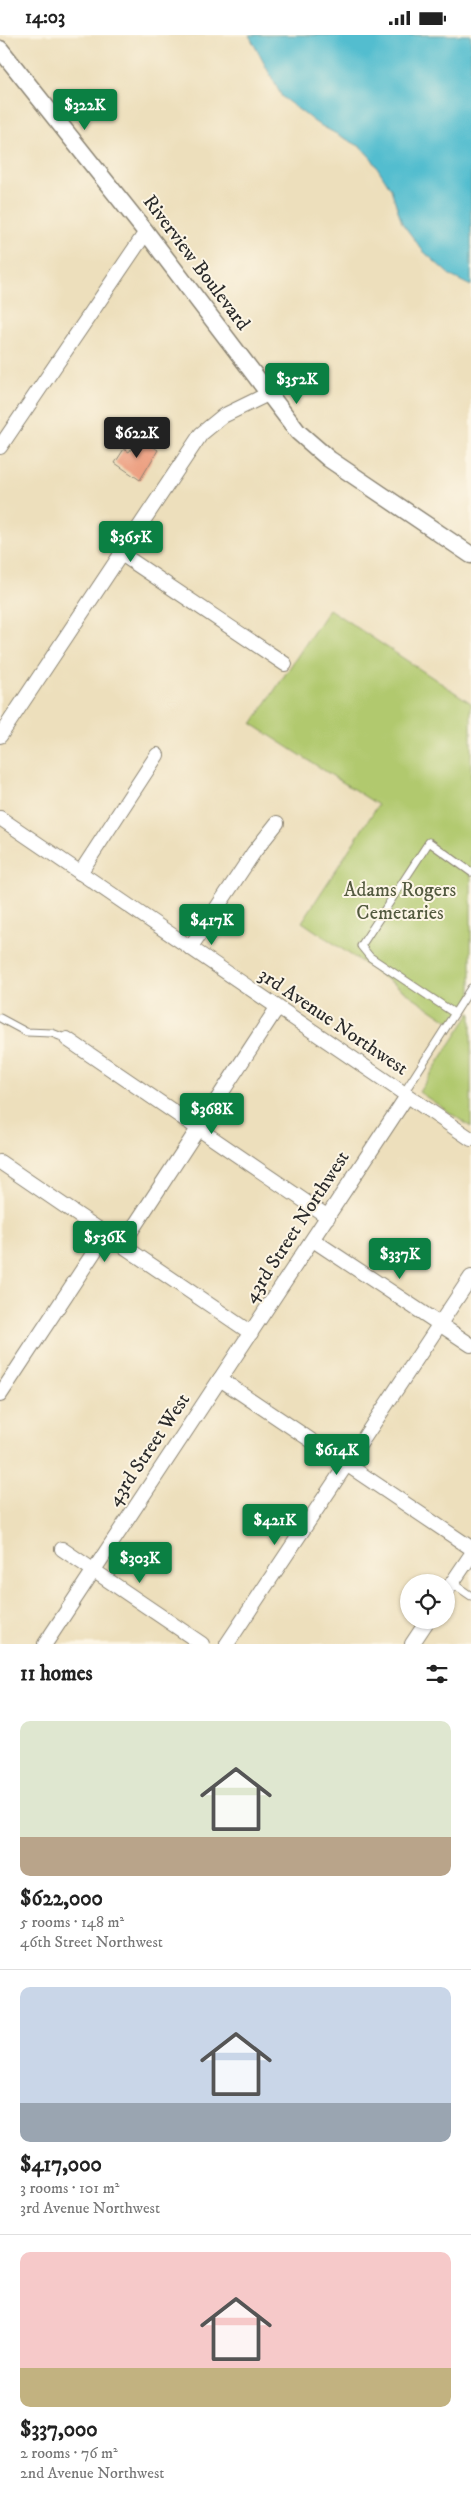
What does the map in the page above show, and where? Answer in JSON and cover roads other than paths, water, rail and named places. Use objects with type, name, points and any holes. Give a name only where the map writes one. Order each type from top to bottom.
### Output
[{"type":"street","name":"Riverview Boulevard","points":[[0,49],[146,232],[298,432],[329,459],[471,555]]},
{"type":"street","points":[[0,446],[146,232]]},
{"type":"street","points":[[0,736],[201,434],[223,416],[268,394]]},
{"type":"street","points":[[120,553],[286,664]]},
{"type":"street","points":[[80,873],[157,755]]},
{"type":"street","name":"3rd Avenue Northwest","points":[[0,818],[471,1139]]},
{"type":"street","points":[[190,948],[254,852],[278,823]]},
{"type":"street","points":[[122,1245],[278,1008]]},
{"type":"street","points":[[67,1039],[328,1217]]},
{"type":"street","name":"43rd Street Northwest","points":[[220,1379],[408,1096]]},
{"type":"street","points":[[0,1162],[251,1333]]},
{"type":"street","points":[[0,1395],[106,1234]]},
{"type":"street","points":[[313,1239],[471,1345]]},
{"type":"street","points":[[227,1644],[471,1277]]},
{"type":"street","points":[[220,1379],[471,1548]]},
{"type":"street","name":"43rd Street West","points":[[45,1644],[220,1379]]},
{"type":"street","points":[[62,1549],[202,1644]]},
{"type":"street","points":[[455,1579],[471,1555]]},
{"type":"street","points":[[412,1644],[422,1629]]},
{"type":"lane","points":[[454,1013],[370,957],[361,946],[429,842],[471,872]]},
{"type":"lane","points":[[408,1096],[407,1088],[471,988]]},
{"type":"lane","points":[[0,1018],[26,1032],[52,1033],[67,1039]]},
{"type":"lane","points":[[455,1590],[471,1596]]},
{"type":"water","points":[[249,35],[471,35],[471,286],[451,276],[423,251],[402,223],[391,189],[372,159],[361,147],[316,123],[282,97]]},
{"type":"park label","name":"Adams Rogers Cemetaries","points":[[400,902]]}]
